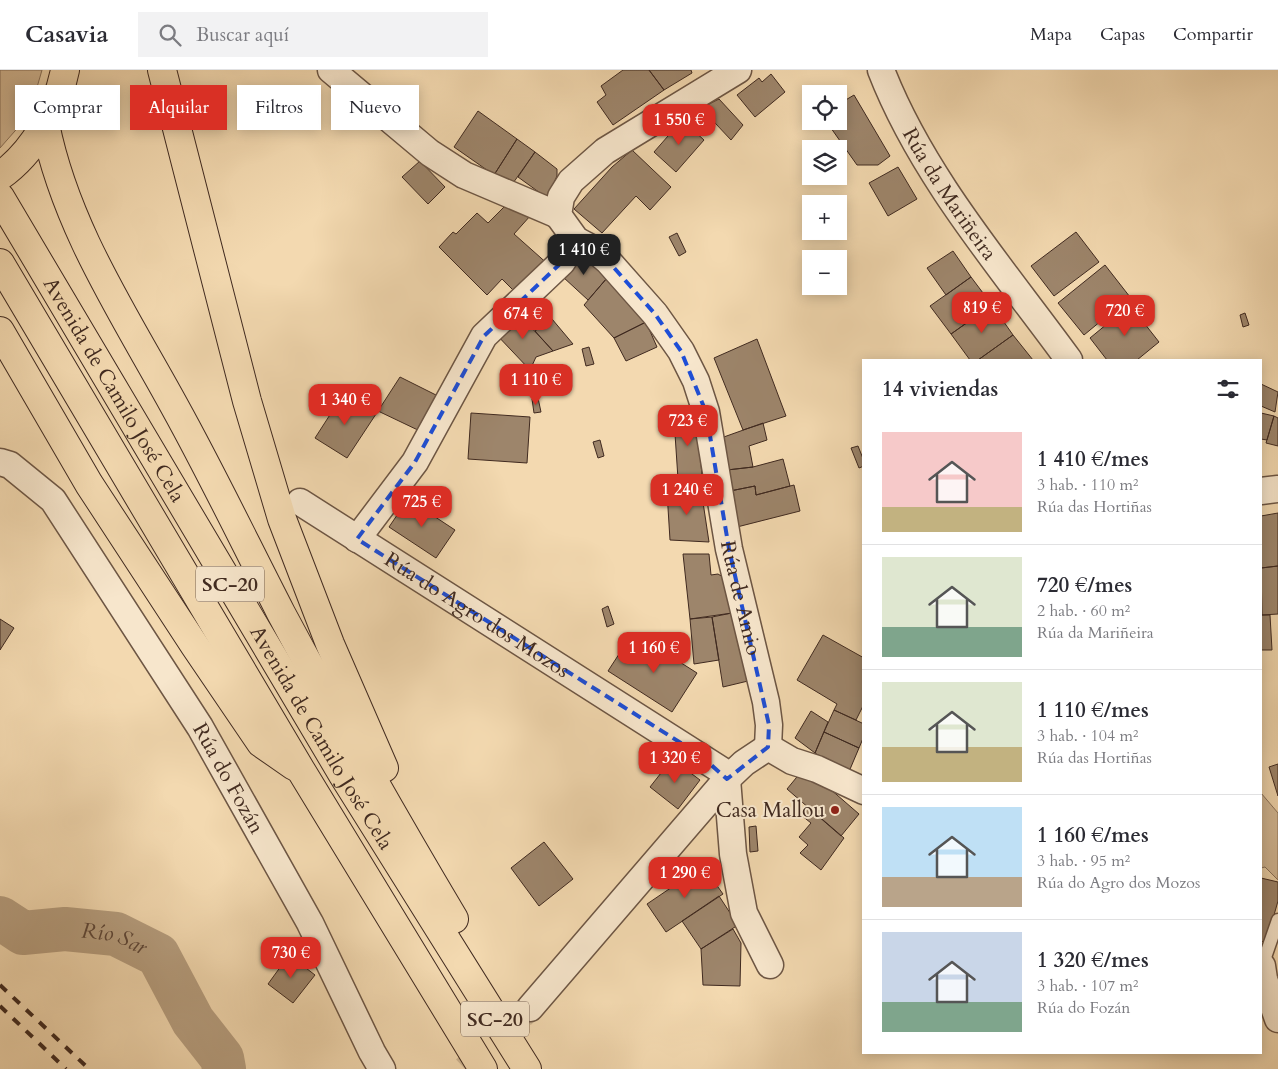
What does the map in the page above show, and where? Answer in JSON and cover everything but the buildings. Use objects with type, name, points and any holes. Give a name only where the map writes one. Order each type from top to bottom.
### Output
[{"type":"highway","points":[[60,85],[65,70]]},
{"type":"highway","points":[[162,70],[247,400],[282,519],[330,644],[404,815],[411,847]]},
{"type":"highway","points":[[6,172],[31,146],[41,130]]},
{"type":"highway","points":[[46,130],[50,152],[75,223],[126,323],[176,408],[286,621],[411,847],[465,938],[463,970]]},
{"type":"highway","name":"Avenida de Camilo José Cela","points":[[0,197],[344,775],[463,970],[527,1069]]},
{"type":"highway","name":"Avenida de Camilo José Cela","points":[[0,263],[302,772],[484,1069]]},
{"type":"highway","points":[[0,331],[89,484],[261,743],[302,772]]},
{"type":"highway","points":[[0,362],[41,423],[89,484]]},
{"type":"street","points":[[332,70],[430,153],[464,176],[558,215],[561,198],[571,181],[605,151],[738,70]]},
{"type":"street","name":"Rúa da Mariñeira","points":[[881,70],[893,101],[929,167],[1067,359]]},
{"type":"street","name":"Rúa de Amio","points":[[558,215],[576,240],[595,250],[608,261],[655,314],[681,351],[696,381],[706,412],[729,549],[766,702],[769,725],[768,748]]},
{"type":"street","points":[[357,540],[415,462],[484,336],[562,262],[576,240]]},
{"type":"street","name":"Rúa do Fozán","points":[[0,462],[10,465],[53,500],[200,727],[310,923],[382,1069]]},
{"type":"street","points":[[1262,492],[1278,489]]},
{"type":"street","name":"Rúa do Agro dos Mozos","points":[[300,502],[357,540],[700,755],[721,770],[727,779]]},
{"type":"street","points":[[530,1008],[727,779],[744,764],[768,748],[792,761],[817,769],[862,790]]},
{"type":"street","points":[[727,779],[733,854],[744,913],[770,965]]},
{"type":"street","points":[[1267,967],[1264,979],[1278,1019]]},
{"type":"lane","points":[[1267,967],[1278,920]]},
{"type":"highlighted area","points":[[576,240],[608,261],[655,314],[681,351],[706,412],[729,549],[769,725],[768,747],[727,779],[700,755],[357,539],[415,462],[484,336],[562,262]]},
{"type":"shaded area","points":[[0,70],[42,70],[38,85],[15,85],[16,130],[0,148]]},
{"type":"shaded area","points":[[1262,794],[1278,813],[1278,880],[1265,867],[1262,868]]},
{"type":"waterway","name":"Río Sar","points":[[0,918],[23,933],[65,929],[116,934],[158,955],[193,1021],[222,1058],[224,1069]]},
{"type":"tunnel","points":[[465,1069],[530,1008]]},
{"type":"railway","points":[[0,985],[89,1069]]},
{"type":"railway","points":[[0,1006],[66,1069]]},
{"type":"place","name":"Casa Mallou","points":[[835,810]]}]
